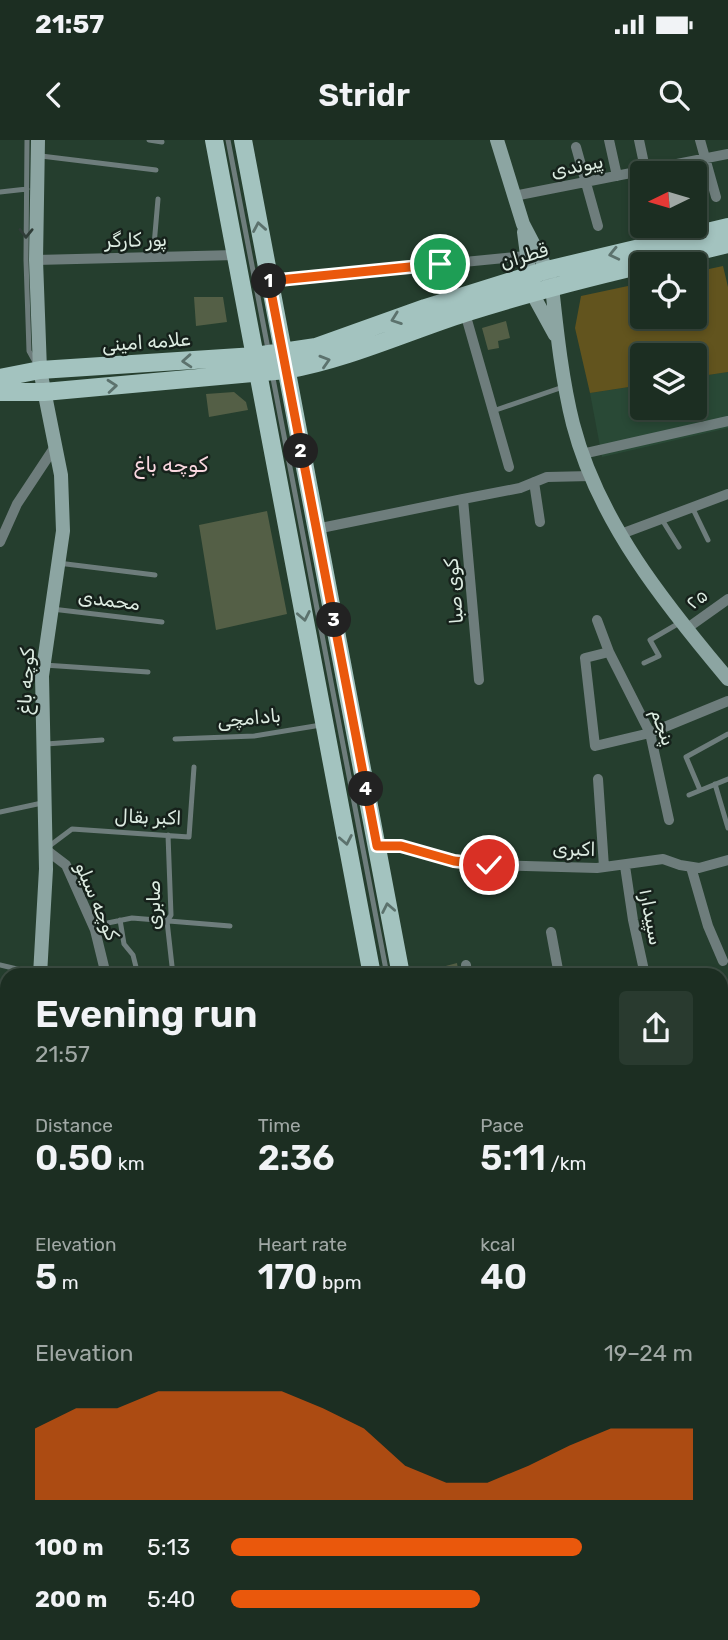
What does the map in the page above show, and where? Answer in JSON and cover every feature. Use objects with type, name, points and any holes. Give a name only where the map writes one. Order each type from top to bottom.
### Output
[{"type":"main road","points":[[38,140],[32,189],[40,370]]},
{"type":"main road","points":[[214,140],[236,256],[270,363],[316,529],[400,968]]},
{"type":"main road","points":[[243,140],[269,281],[270,363],[324,725],[371,968]]},
{"type":"main road","points":[[497,140],[523,224],[550,278],[566,386],[582,454],[591,477],[621,534],[683,626],[728,678]]},
{"type":"main road","points":[[523,224],[530,284],[559,342]]},
{"type":"main road","name":"قطران","points":[[270,363],[425,308],[530,284],[728,227]]},
{"type":"main road","name":"قطران","points":[[696,252],[728,244]]},
{"type":"main road","name":"قطران","points":[[550,278],[630,267]]},
{"type":"main road","name":"قطران","points":[[270,363],[319,364],[465,313],[530,284]]},
{"type":"main road","name":"علامه امینی","points":[[0,378],[40,370],[270,363]]},
{"type":"main road","name":"علامه امینی","points":[[0,393],[44,392],[270,363]]},
{"type":"main road","name":"کوچه باغ","points":[[39,968],[45,849],[44,665],[63,531],[62,492],[56,445],[40,370]]},
{"type":"street","points":[[609,140],[617,176]]},
{"type":"street","points":[[639,140],[643,161]]},
{"type":"street","points":[[700,140],[716,197]]},
{"type":"street","points":[[576,147],[598,226]]},
{"type":"street","name":"پیوندی","points":[[696,161],[728,154]]},
{"type":"street","name":"پیوندی","points":[[514,196],[630,174]]},
{"type":"street","name":"پور کارگر","points":[[36,260],[236,256]]},
{"type":"street","points":[[269,281],[526,256]]},
{"type":"street","points":[[465,313],[509,467]]},
{"type":"street","points":[[582,454],[728,421]]},
{"type":"street","points":[[0,542],[17,504],[56,445]]},
{"type":"street","points":[[316,529],[520,488],[547,477],[591,477]]},
{"type":"street","points":[[534,482],[540,522]]},
{"type":"street","points":[[621,534],[728,494]]},
{"type":"street","name":"کوی صبا","points":[[463,499],[479,680]]},
{"type":"street","name":"۲۵","points":[[683,626],[728,599]]},
{"type":"street","name":"پنجم","points":[[597,620],[609,652],[650,733],[669,820]]},
{"type":"street","points":[[609,652],[585,658],[595,746],[650,733],[728,701]]},
{"type":"street","points":[[598,779],[604,867]]},
{"type":"street","name":"اکبری","points":[[377,846],[401,846],[454,861],[489,865],[604,867],[663,859],[691,867],[728,860]]},
{"type":"street","name":"کوچه سیلو","points":[[45,849],[66,865],[93,926],[104,968]]},
{"type":"street","name":"سپیدار۱","points":[[625,866],[643,968]]},
{"type":"street","points":[[691,867],[708,926],[723,961]]},
{"type":"street","points":[[551,932],[558,968]]},
{"type":"lane","points":[[27,140],[32,189],[29,351],[40,370]]},
{"type":"lane","points":[[149,140],[162,142]]},
{"type":"lane","points":[[228,140],[386,968]]},
{"type":"lane","points":[[37,155],[156,170]]},
{"type":"lane","points":[[0,192],[32,189]]},
{"type":"lane","points":[[153,257],[158,199]]},
{"type":"lane","points":[[493,411],[566,386]]},
{"type":"lane","points":[[692,507],[708,540]]},
{"type":"lane","points":[[661,518],[678,547]]},
{"type":"lane","points":[[58,563],[155,575]]},
{"type":"lane","name":"محمدی","points":[[52,609],[162,622]]},
{"type":"lane","points":[[644,663],[659,656],[650,640],[683,626]]},
{"type":"lane","points":[[44,665],[148,672]]},
{"type":"lane","name":"بادامچی","points":[[175,739],[254,736],[324,725]]},
{"type":"lane","points":[[700,790],[686,757],[728,734]]},
{"type":"lane","points":[[44,744],[102,740]]},
{"type":"lane","name":"اکبر بقال","points":[[45,849],[72,829],[189,837],[194,767]]},
{"type":"lane","points":[[689,794],[728,779]]},
{"type":"lane","points":[[715,784],[728,828]]},
{"type":"lane","points":[[0,811],[45,803]]},
{"type":"lane","name":"صابری","points":[[167,835],[171,915],[167,920],[172,968]]},
{"type":"lane","points":[[93,926],[132,918],[230,926]]},
{"type":"lane","points":[[120,920],[124,944],[134,955],[137,968]]},
{"type":"shaded area","points":[[723,266],[728,287],[728,372],[707,375],[707,343],[630,343],[630,387],[590,393],[575,328],[581,296],[630,286],[630,329],[707,329],[707,269]]},
{"type":"shaded area","points":[[728,372],[728,428],[602,457],[590,393],[630,387],[630,420],[707,420],[707,375]]},
{"type":"building","points":[[194,297],[223,297],[227,322],[196,326]]},
{"type":"building","points":[[506,321],[510,338],[498,341],[499,348],[488,350],[482,328]]},
{"type":"building","points":[[234,392],[246,402],[248,410],[209,417],[206,394]]},
{"type":"building","points":[[267,511],[287,614],[216,630],[199,525]]},
{"type":"building","points":[[457,963],[458,968],[438,968]]},
{"type":"district","name":"کوچه باغ","points":[[171,464]]},
{"type":"route","points":[[440,264],[269,281],[377,846],[401,846],[454,861],[489,865]]}]
